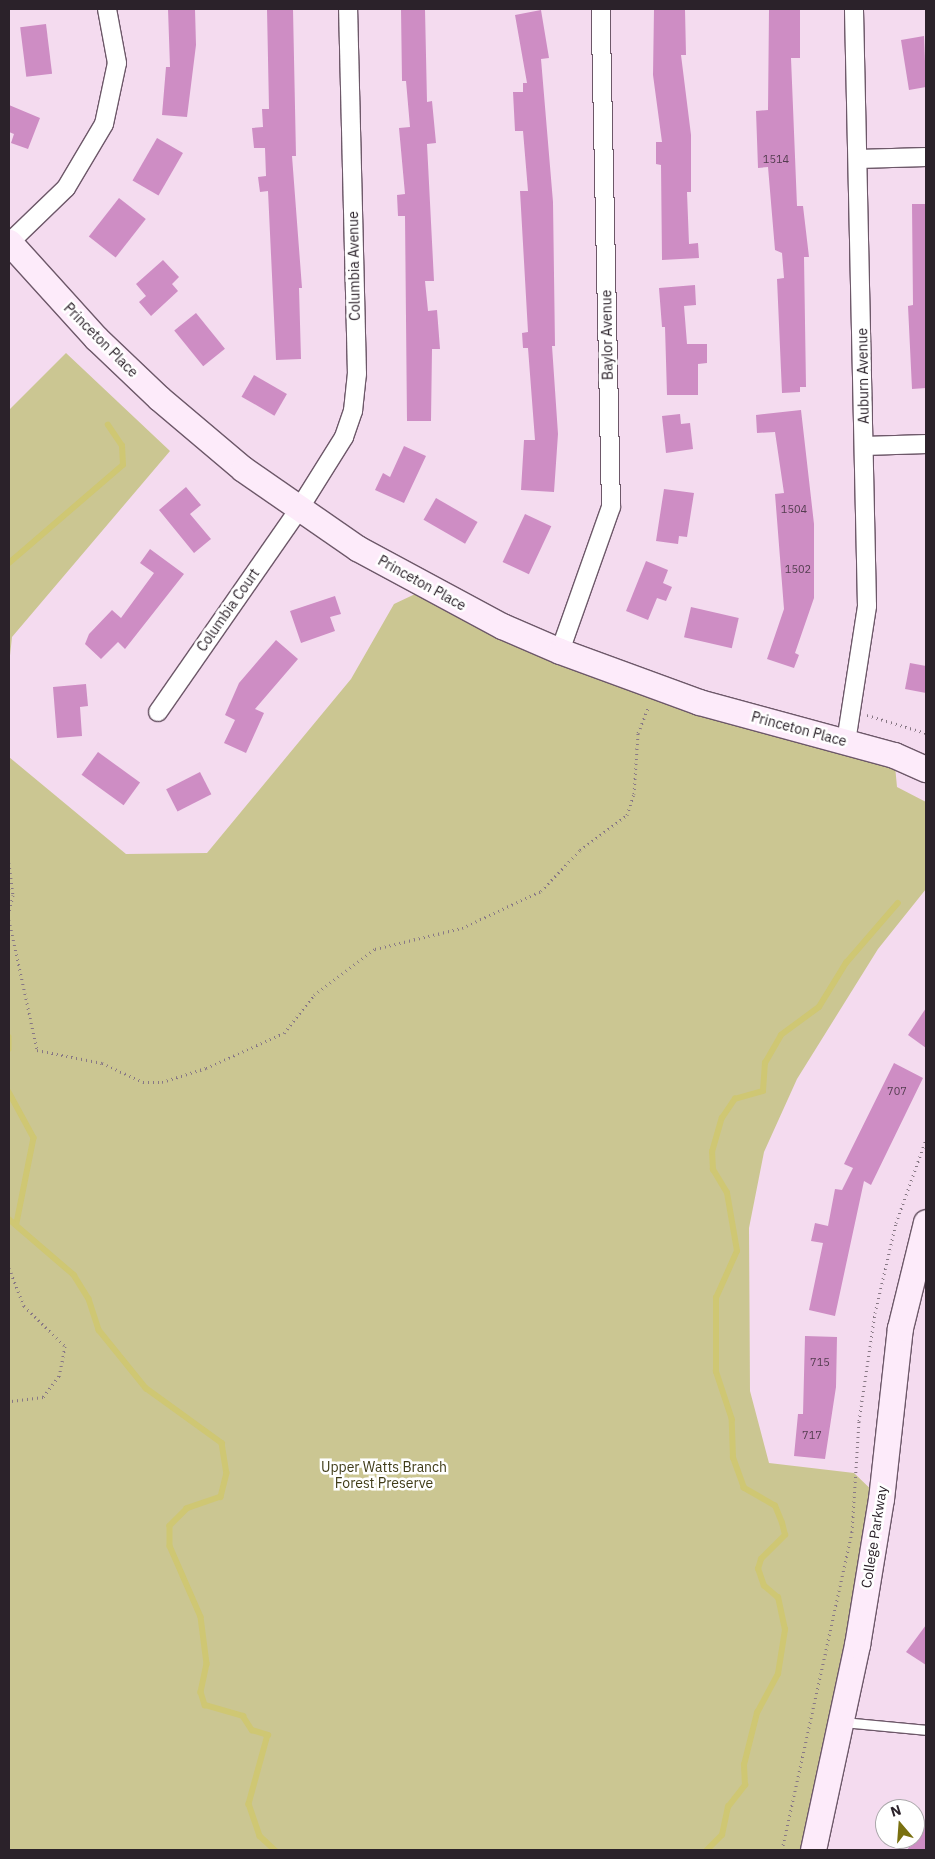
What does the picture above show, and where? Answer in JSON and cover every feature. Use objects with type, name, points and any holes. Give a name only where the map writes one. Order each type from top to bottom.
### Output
[{"type":"street","points":[[9,242],[66,188],[104,124],[117,63],[107,9]]},
{"type":"street","name":"Columbia Avenue","points":[[299,509],[344,437],[354,402],[348,9]]},
{"type":"street","name":"Baylor Avenue","points":[[560,651],[611,507],[601,9]]},
{"type":"street","name":"Auburn Avenue","points":[[846,742],[867,606],[854,9]]},
{"type":"street","points":[[858,158],[926,156]]},
{"type":"street","name":"Princeton Place","points":[[9,242],[96,338],[159,398],[299,509],[365,552],[502,626],[560,651],[699,702],[894,755],[926,770]]},
{"type":"street","points":[[865,446],[926,444]]},
{"type":"street","name":"Columbia Court","points":[[158,712],[299,509]]},
{"type":"street","name":"College Parkway","points":[[813,1850],[841,1722],[881,1499],[900,1328],[926,1222]]},
{"type":"lane","points":[[841,1722],[926,1730]]},
{"type":"path","points":[[9,920],[36,1050],[102,1063],[143,1082],[162,1082],[206,1068],[284,1033],[314,994],[375,949],[462,928],[540,891],[580,850],[627,815],[634,794],[638,733],[655,698]]},
{"type":"path","points":[[852,711],[926,734]]},
{"type":"path","points":[[9,863],[13,895],[9,913]]},
{"type":"path","points":[[782,1850],[852,1532],[860,1421],[875,1313],[896,1223],[926,1138]]},
{"type":"path","points":[[9,1268],[24,1306],[64,1346],[59,1376],[43,1397],[9,1401]]},
{"type":"green space","points":[[66,353],[170,451],[12,637],[9,665],[9,410]]},
{"type":"green space","name":"Upper Watts Branch Forest Preserve","points":[[430,587],[502,626],[894,755],[897,787],[926,802],[926,889],[878,949],[797,1079],[764,1152],[749,1228],[750,1391],[769,1463],[854,1473],[881,1499],[813,1850],[9,1850],[9,757],[126,854],[207,853],[351,679],[394,604]]},
{"type":"building","points":[[168,9],[195,9],[196,45],[187,117],[162,115],[166,67],[170,67]]},
{"type":"building","points":[[267,9],[293,9],[296,156],[292,156],[302,288],[299,288],[301,359],[276,360],[268,191],[260,192],[258,177],[266,176],[265,148],[254,148],[252,128],[263,127],[262,109],[269,109]]},
{"type":"building","points":[[401,9],[425,9],[427,102],[432,101],[436,143],[427,144],[434,281],[425,281],[428,311],[437,310],[440,349],[432,349],[431,421],[407,421],[405,216],[398,216],[397,195],[405,194],[399,128],[410,127],[406,81],[402,81]]},
{"type":"building","points":[[654,9],[685,9],[686,55],[681,55],[691,135],[691,192],[687,192],[689,244],[698,243],[699,258],[662,260],[661,165],[656,164],[656,142],[662,142],[653,75]]},
{"type":"building","points":[[769,9],[800,9],[800,58],[791,58],[797,206],[803,206],[809,257],[804,257],[806,387],[800,387],[800,392],[782,393],[777,279],[784,278],[782,253],[775,250],[768,167],[758,168],[756,111],[768,110]]},
{"type":"building","points":[[541,10],[549,58],[541,59],[553,202],[555,346],[552,346],[558,434],[554,492],[521,490],[524,440],[535,440],[528,348],[523,348],[522,333],[528,332],[520,191],[528,191],[523,131],[515,131],[513,92],[523,92],[523,83],[527,83],[515,15]]},
{"type":"building","points":[[46,24],[52,74],[26,77],[20,27]]},
{"type":"building","points":[[924,36],[926,87],[909,90],[901,40]]},
{"type":"building","points":[[9,105],[40,118],[28,149],[11,143],[14,134],[9,132]]},
{"type":"building","points":[[157,138],[183,153],[158,195],[132,180]]},
{"type":"building","points":[[119,198],[146,219],[116,258],[89,237]]},
{"type":"building","points":[[912,204],[926,204],[926,388],[912,389],[908,306],[913,305]]},
{"type":"building","points":[[163,260],[179,277],[172,284],[178,291],[151,316],[139,302],[146,296],[136,284]]},
{"type":"building","points":[[695,285],[696,305],[684,306],[687,344],[707,344],[707,363],[698,364],[698,395],[667,395],[665,327],[662,327],[659,288]]},
{"type":"building","points":[[196,313],[225,349],[203,366],[174,331]]},
{"type":"building","points":[[254,375],[287,394],[274,416],[242,397]]},
{"type":"building","points":[[801,410],[814,524],[814,598],[795,653],[799,655],[794,668],[767,659],[784,609],[775,494],[784,493],[775,432],[757,433],[756,415]]},
{"type":"building","points":[[680,414],[681,424],[690,423],[693,449],[666,453],[662,416]]},
{"type":"building","points":[[404,446],[426,456],[404,503],[375,490],[383,473],[390,477]]},
{"type":"building","points":[[186,487],[201,505],[190,514],[211,539],[194,553],[159,510]]},
{"type":"building","points":[[664,489],[694,493],[687,537],[679,536],[678,544],[656,541]]},
{"type":"building","points":[[436,498],[478,522],[465,544],[424,520]]},
{"type":"building","points":[[525,514],[551,526],[529,574],[503,562]]},
{"type":"building","points":[[150,549],[184,574],[125,649],[118,642],[101,659],[85,644],[89,634],[112,610],[121,618],[154,573],[140,563]]},
{"type":"building","points":[[646,561],[668,570],[663,583],[672,587],[666,601],[657,598],[648,620],[626,611]]},
{"type":"building","points":[[335,596],[341,614],[330,617],[335,631],[301,643],[290,611]]},
{"type":"building","points":[[691,607],[739,618],[732,648],[684,637]]},
{"type":"building","points":[[276,640],[298,659],[255,709],[264,713],[246,753],[224,743],[235,720],[225,715],[239,683]]},
{"type":"building","points":[[910,663],[926,666],[926,693],[905,689]]},
{"type":"building","points":[[86,684],[88,706],[80,707],[82,736],[57,738],[53,687]]},
{"type":"building","points":[[98,752],[140,783],[124,805],[82,775]]},
{"type":"building","points":[[200,772],[211,794],[177,812],[166,789]]},
{"type":"building","points":[[926,1008],[926,1048],[908,1035]]},
{"type":"building","points":[[894,1063],[923,1078],[871,1185],[864,1181],[835,1316],[809,1310],[823,1243],[811,1241],[815,1223],[828,1226],[835,1189],[842,1190],[853,1168],[844,1164]]},
{"type":"building","points":[[805,1336],[837,1337],[836,1387],[825,1459],[794,1456],[798,1414],[803,1414]]},
{"type":"building","points":[[926,1625],[926,1665],[906,1652]]},
{"type":"building","points":[[926,1817],[926,1850],[907,1850],[925,1849]]},
{"type":"waterway","points":[[9,563],[123,465],[122,446],[108,425]]},
{"type":"waterway","points":[[707,1850],[722,1835],[728,1807],[745,1785],[744,1765],[757,1713],[778,1674],[785,1630],[778,1598],[764,1586],[758,1569],[761,1559],[785,1535],[782,1523],[775,1506],[744,1488],[733,1458],[732,1420],[716,1372],[716,1298],[737,1251],[727,1193],[713,1170],[712,1152],[722,1118],[735,1099],[763,1091],[765,1063],[781,1035],[819,1007],[846,963],[898,903]]},
{"type":"waterway","points":[[9,1037],[9,1049]]},
{"type":"waterway","points":[[9,1092],[34,1138],[17,1223]]},
{"type":"waterway","points":[[9,1219],[74,1275],[89,1299],[99,1330],[146,1388],[222,1443],[227,1473],[221,1497],[187,1509],[170,1526],[170,1546],[201,1617],[207,1664],[201,1692],[205,1705],[243,1716],[252,1730],[268,1735],[249,1804],[260,1836],[275,1850]]}]
